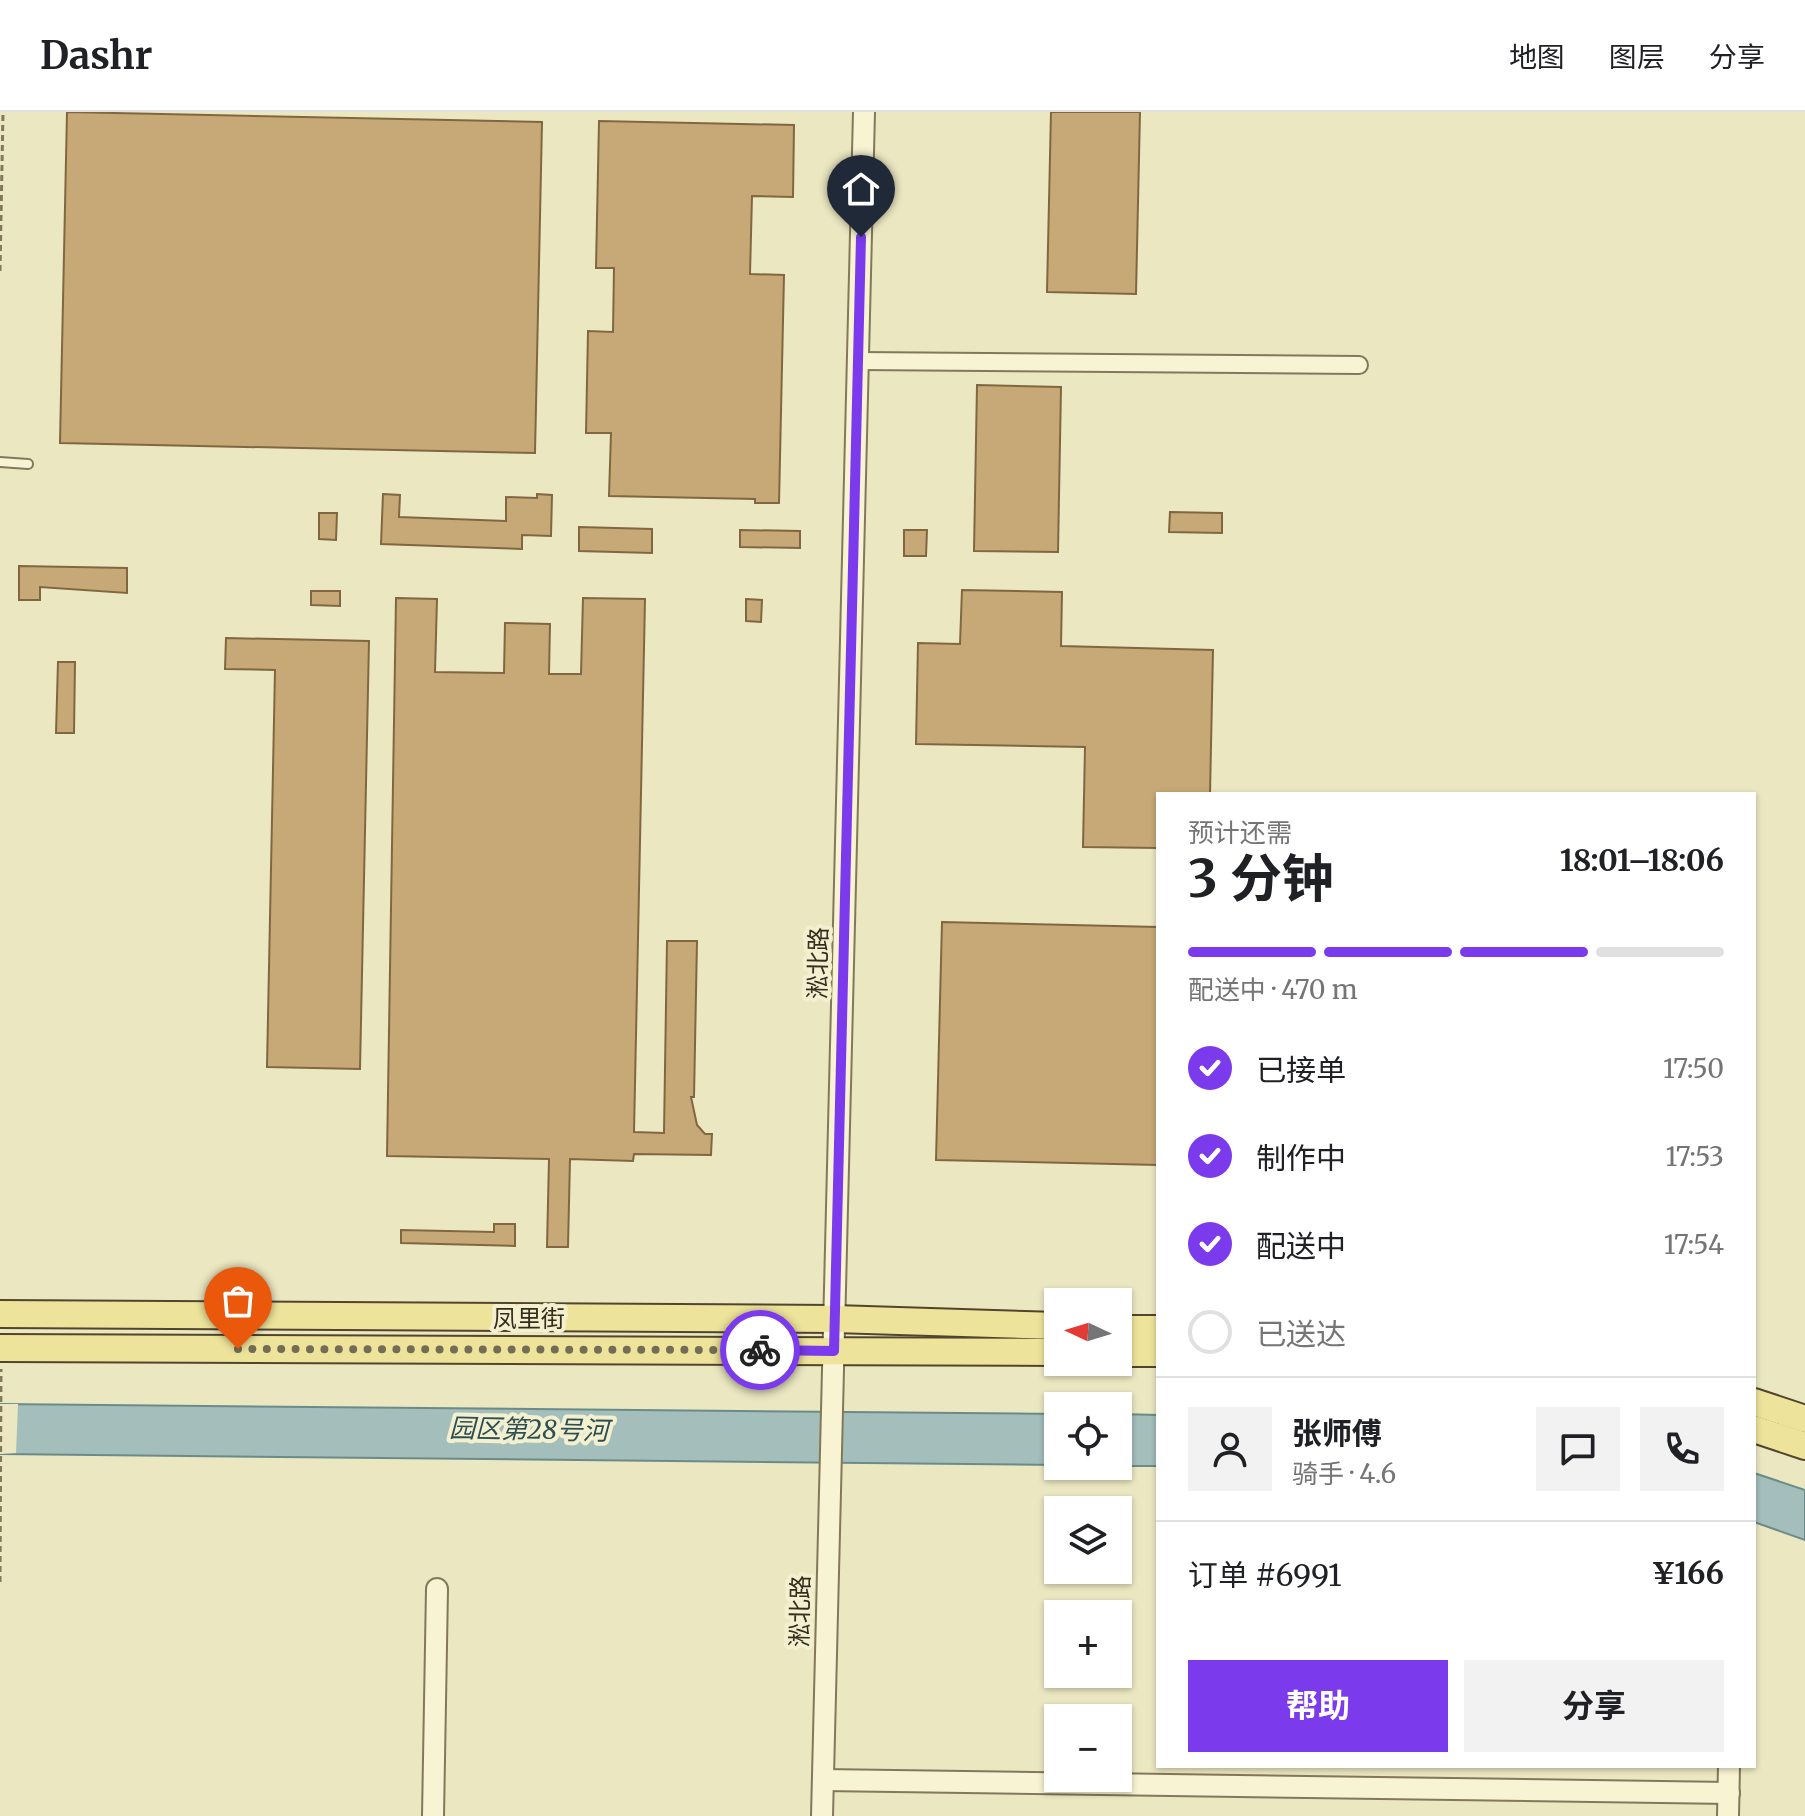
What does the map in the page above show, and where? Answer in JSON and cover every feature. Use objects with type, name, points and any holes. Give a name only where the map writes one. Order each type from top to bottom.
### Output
[{"type":"main road","name":"凤里街","points":[[0,1314],[835,1319],[1044,1326]]},
{"type":"main road","points":[[1132,1329],[1156,1329]]},
{"type":"main road","name":"凤里街","points":[[0,1348],[1044,1352]]},
{"type":"main road","points":[[1132,1353],[1156,1353]]},
{"type":"main road","points":[[1756,1403],[1805,1419]]},
{"type":"main road","points":[[1756,1430],[1805,1446]]},
{"type":"street","name":"淞北路","points":[[822,1816],[864,112]]},
{"type":"street","points":[[858,361],[1359,365]]},
{"type":"street","points":[[433,1816],[437,1589]]},
{"type":"street","points":[[1728,1816],[1729,1768]]},
{"type":"street","points":[[823,1780],[1729,1793]]},
{"type":"lane","points":[[0,462],[28,464]]},
{"type":"path","points":[[0,271],[3,112]]},
{"type":"path","points":[[0,1582],[1,1367]]},
{"type":"water","name":"园区第28号河","points":[[0,1404],[1044,1414],[1044,1465],[0,1454]]},
{"type":"water","points":[[1132,1414],[1156,1415],[1156,1466],[1132,1466]]},
{"type":"water","points":[[1756,1474],[1805,1490],[1805,1540],[1756,1523]]},
{"type":"pier","points":[[0,1404],[18,1404],[16,1453],[0,1454]]},
{"type":"building","points":[[67,112],[542,122],[535,453],[60,443]]},
{"type":"building","points":[[1051,112],[1140,112],[1136,294],[1047,292]]},
{"type":"building","points":[[599,121],[794,125],[793,197],[752,196],[750,274],[784,275],[779,503],[755,503],[755,499],[609,496],[611,433],[586,433],[588,331],[613,332],[614,268],[596,268]]},
{"type":"building","points":[[977,385],[1061,387],[1058,552],[974,551]]},
{"type":"building","points":[[383,494],[400,495],[399,517],[506,521],[506,497],[552,495],[551,536],[522,535],[522,549],[381,544]]},
{"type":"building","points":[[1170,512],[1222,513],[1222,533],[1169,532]]},
{"type":"building","points":[[319,513],[337,513],[336,540],[319,539]]},
{"type":"building","points":[[579,527],[652,529],[652,553],[579,551]]},
{"type":"building","points":[[740,530],[800,531],[800,548],[740,547]]},
{"type":"building","points":[[904,530],[927,530],[926,556],[904,556]]},
{"type":"building","points":[[19,566],[127,568],[127,593],[40,587],[40,600],[19,600]]},
{"type":"building","points":[[962,590],[1062,592],[1061,646],[1213,650],[1210,792],[1156,792],[1156,848],[1083,847],[1085,747],[916,744],[918,643],[960,644]]},
{"type":"building","points":[[311,591],[340,591],[340,606],[311,605]]},
{"type":"building","points":[[396,598],[437,599],[435,672],[504,673],[505,623],[550,624],[549,674],[581,674],[583,598],[645,599],[634,1132],[664,1133],[667,941],[697,941],[694,1097],[691,1097],[697,1125],[705,1134],[712,1134],[711,1155],[634,1154],[633,1161],[570,1159],[568,1247],[547,1247],[549,1159],[387,1156]]},
{"type":"building","points":[[746,599],[762,600],[761,622],[746,621]]},
{"type":"building","points":[[226,638],[369,641],[360,1069],[267,1067],[275,670],[225,669]]},
{"type":"building","points":[[58,662],[75,662],[74,733],[56,733]]},
{"type":"building","points":[[942,922],[1156,927],[1156,1165],[936,1160]]},
{"type":"building","points":[[494,1224],[515,1224],[515,1246],[401,1243],[401,1230],[494,1232]]},
{"type":"way so far","points":[[238,1349],[760,1350]]},
{"type":"route","points":[[760,1350],[834,1351],[861,237]]}]
